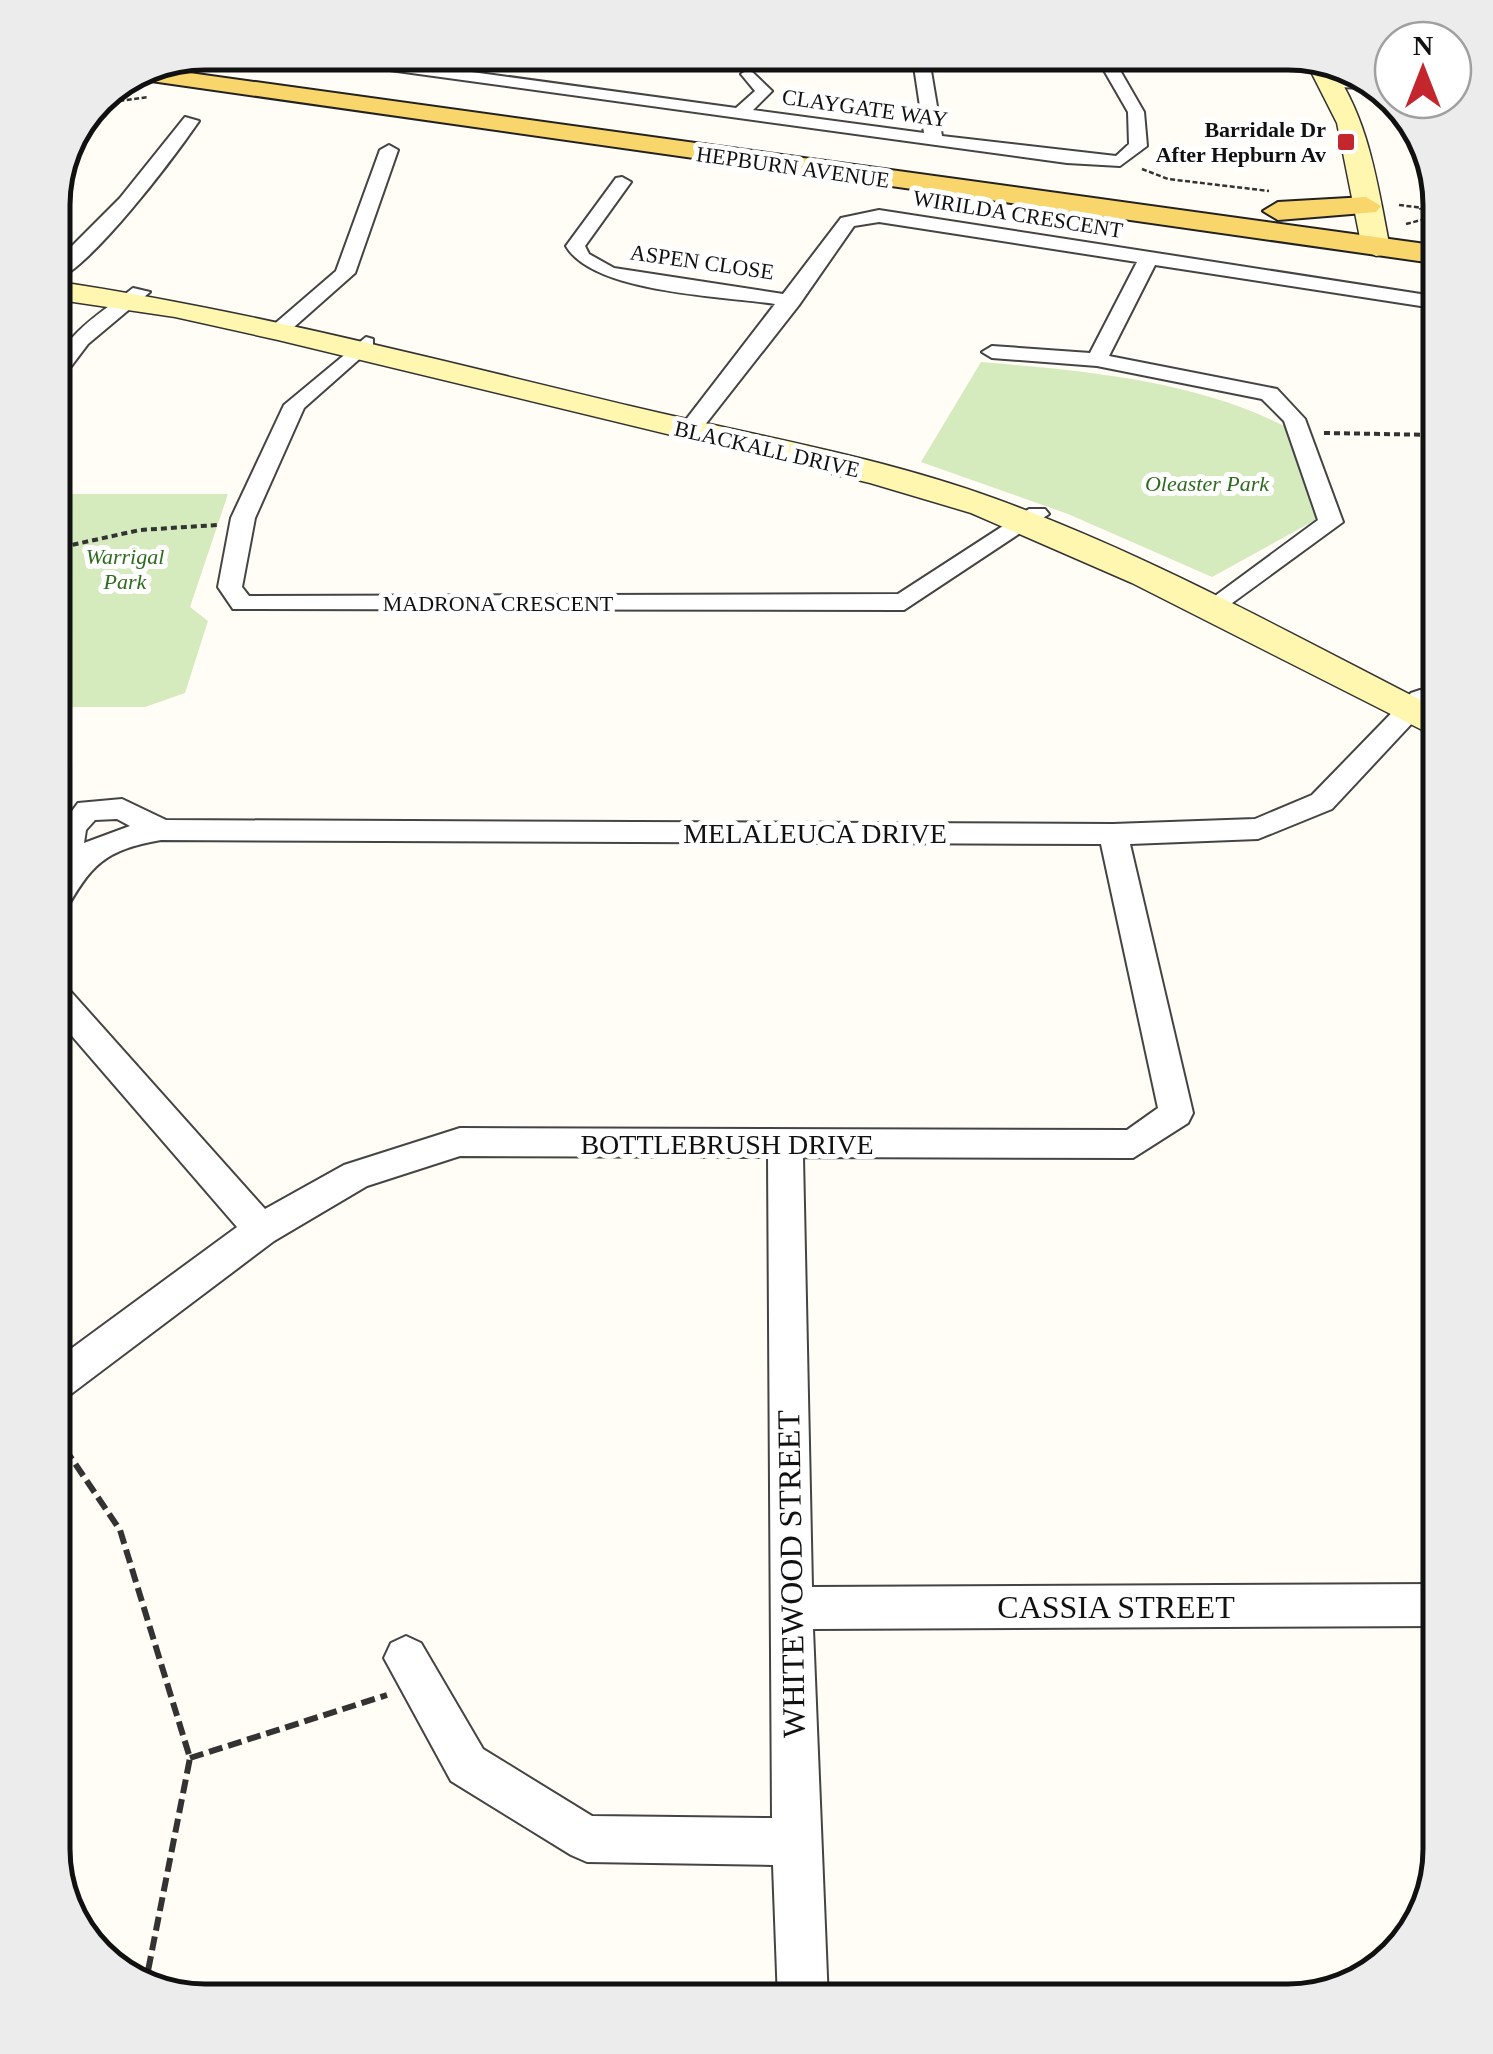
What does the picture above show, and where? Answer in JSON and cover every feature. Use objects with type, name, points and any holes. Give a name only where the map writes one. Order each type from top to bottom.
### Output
[{"type":"main road","name":"HEPBURN AVENUE","points":[[218,70],[1197,208],[1408,228]]},
{"type":"main road","name":"HEPBURN AVENUE","points":[[163,77],[1408,228]]},
{"type":"main road","points":[[1338,80],[1349,120],[1408,228]]},
{"type":"main road","points":[[1340,81],[1360,112],[1377,177],[1408,228]]},
{"type":"main road","points":[[151,82],[259,91]]},
{"type":"main road","name":"BLACKALL DRIVE","points":[[70,282],[284,327],[694,426],[1030,518],[1218,604],[1423,706]]},
{"type":"main road","name":"BLACKALL DRIVE","points":[[70,291],[134,296]]},
{"type":"street","name":"CLAYGATE WAY","points":[[470,70],[740,114],[1120,161]]},
{"type":"street","points":[[923,70],[934,140]]},
{"type":"street","points":[[1112,70],[1136,112],[1138,146],[1120,161]]},
{"type":"street","points":[[740,114],[764,91],[749,74]]},
{"type":"street","points":[[70,262],[154,175],[191,121]]},
{"type":"street","points":[[284,327],[346,274],[388,150]]},
{"type":"street","name":"ASPEN CLOSE","points":[[622,182],[575,246],[582,258],[609,274],[792,300]]},
{"type":"street","name":"WIRILDA CRESCENT","points":[[694,426],[848,222],[878,216],[1148,261],[1423,301]]},
{"type":"street","points":[[1097,360],[1148,261]]},
{"type":"street","points":[[70,355],[81,340],[134,296]]},
{"type":"street","name":"MADRONA CRESCENT","points":[[361,347],[295,405],[242,518],[230,586],[242,604],[904,602],[1030,518]]},
{"type":"street","points":[[992,352],[1097,360],[1270,394],[1294,418],[1331,522],[1218,604]]},
{"type":"street","name":"MELALEUCA DRIVE","points":[[70,870],[115,836],[161,830],[1113,834],[1258,829],[1322,802],[1423,706]]},
{"type":"street","name":"BOTTLEBRUSH DRIVE","points":[[70,1371],[261,1230],[356,1174],[460,1142],[785,1146],[1133,1144],[1176,1112],[1113,834]]},
{"type":"street","points":[[70,1011],[261,1230]]},
{"type":"street","name":"WHITEWOOD STREET","points":[[785,1146],[791,1608],[802,1984]]},
{"type":"street","name":"CASSIA STREET","points":[[791,1608],[1423,1606]]},
{"type":"street","points":[[413,1671],[467,1765],[586,1839],[796,1842]]},
{"type":"path","points":[[1120,161],[1168,179],[1280,192]]},
{"type":"path","points":[[1298,432],[1423,435]]},
{"type":"path","points":[[70,547],[140,530],[224,525],[242,518]]},
{"type":"path","points":[[70,1457],[120,1530],[190,1758],[148,1971]]},
{"type":"path","points":[[190,1758],[413,1671]]},
{"type":"green space","name":"Oleaster Park","points":[[981,362],[1140,381],[1256,413],[1292,430],[1321,517],[1212,577],[1068,514],[921,462]]},
{"type":"green space","name":"Warrigal Park","points":[[70,494],[228,494],[190,607],[208,621],[185,693],[145,707],[70,707]]},
{"type":"place","name":"Barridale Dr After Hepburn Av","points":[[1346,142]]}]
